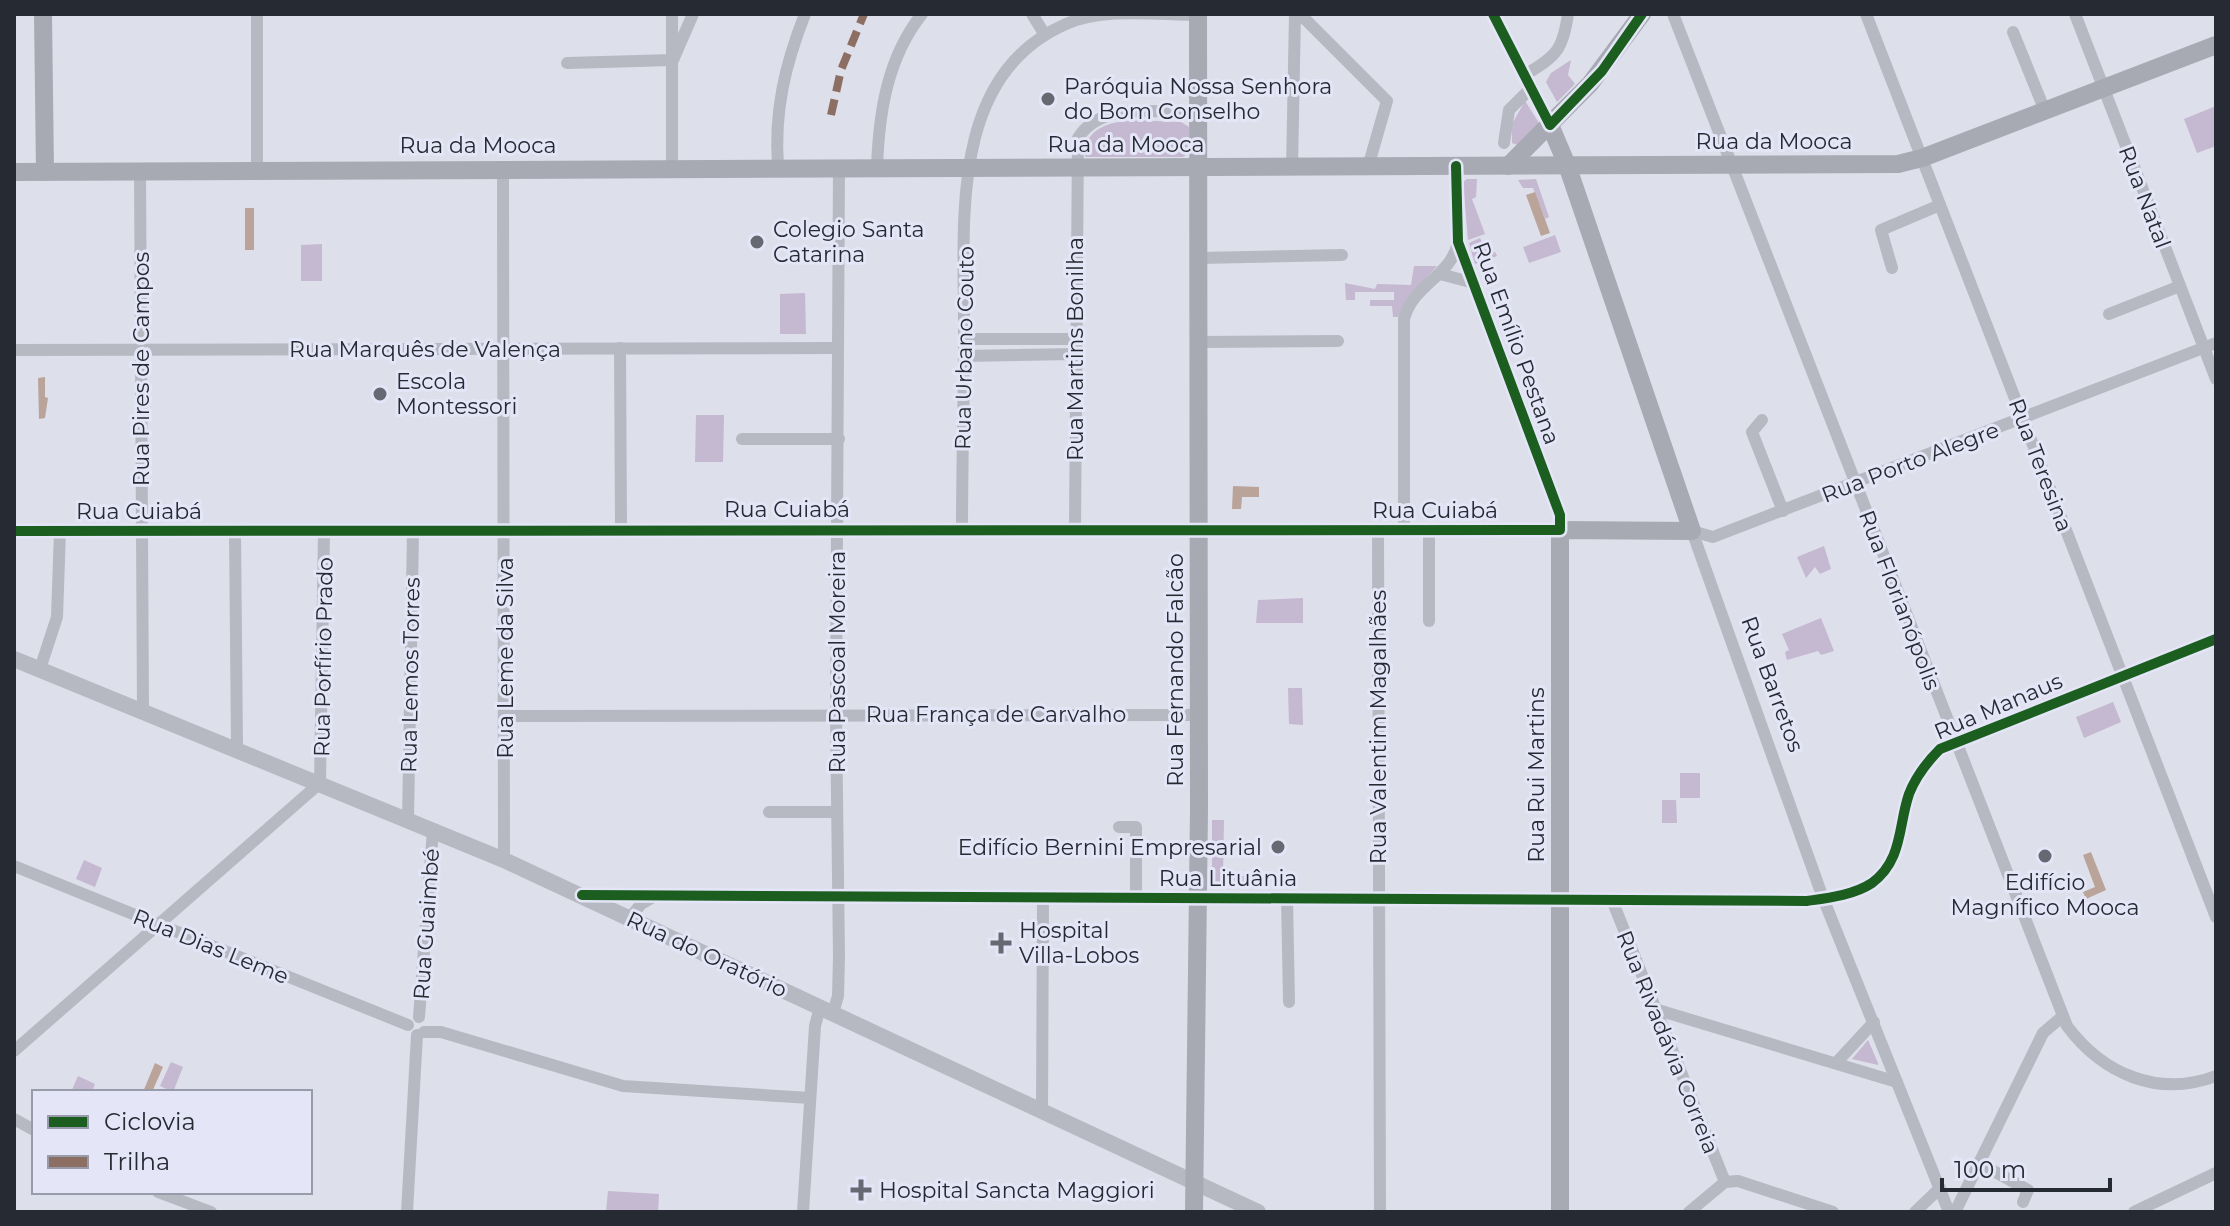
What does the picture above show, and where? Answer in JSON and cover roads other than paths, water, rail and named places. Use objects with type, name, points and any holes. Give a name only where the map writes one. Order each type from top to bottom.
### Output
[{"type":"main road","points":[[43,14],[45,172]]},
{"type":"main road","name":"Rua Fernando Falcão","points":[[1194,1212],[1199,898],[1198,14]]},
{"type":"main road","points":[[1508,166],[1602,71],[1642,14]]},
{"type":"main road","name":"Rua da Mooca","points":[[14,172],[778,166],[1076,169],[1898,164],[1922,158],[2216,45]]},
{"type":"main road","name":"Rua Barretos","points":[[1550,125],[1567,165],[1692,531]]},
{"type":"main road","name":"Rua Cuiabá","points":[[1560,530],[1692,531]]},
{"type":"main road","name":"Rua Rui Martins","points":[[1560,530],[1560,1212]]},
{"type":"street","points":[[257,14],[257,170]]},
{"type":"street","points":[[672,14],[672,168]]},
{"type":"street","points":[[673,60],[693,14]]},
{"type":"street","points":[[778,166],[776,121],[781,85],[805,14]]},
{"type":"street","points":[[877,167],[882,102],[900,52],[922,14]]},
{"type":"street","points":[[1032,14],[1045,35]]},
{"type":"street","name":"Rua Urbano Couto","points":[[962,530],[968,167],[982,115],[1004,69],[1045,35],[1087,17],[1198,14]]},
{"type":"street","points":[[1297,14],[1387,101],[1368,167]]},
{"type":"street","points":[[1292,168],[1297,14]]},
{"type":"street","points":[[1493,14],[1550,125]]},
{"type":"street","points":[[1526,74],[1557,52],[1564,38],[1568,14]]},
{"type":"street","name":"Rua Florianópolis","points":[[1673,14],[2063,1016],[2081,1045],[2119,1073],[2167,1086],[2216,1076]]},
{"type":"street","name":"Rua Teresina","points":[[1866,14],[2216,917]]},
{"type":"street","name":"Rua Natal","points":[[2075,14],[2180,286],[2210,345],[2216,379]]},
{"type":"street","points":[[2013,32],[2045,111]]},
{"type":"street","points":[[567,63],[673,60]]},
{"type":"street","points":[[1504,143],[1509,110],[1532,87]]},
{"type":"street","name":"Rua Martins Bonilha","points":[[1075,530],[1078,138],[1085,127],[1102,116],[1198,113]]},
{"type":"street","name":"Rua Pascoal Moreira","points":[[803,1212],[815,1026],[838,996],[836,529],[839,166]]},
{"type":"street","name":"Rua Emílio Pestana","points":[[1456,166],[1458,242],[1560,515],[1560,530]]},
{"type":"street","name":"Rua Leme da Silva","points":[[503,168],[504,860]]},
{"type":"street","name":"Rua Pires de Campos","points":[[140,171],[143,711]]},
{"type":"street","points":[[1892,268],[1881,230],[1940,205]]},
{"type":"street","points":[[1404,530],[1404,319],[1414,296],[1440,274],[1455,256],[1458,242]]},
{"type":"street","points":[[1199,258],[1342,255]]},
{"type":"street","points":[[1440,274],[1474,283]]},
{"type":"street","points":[[2109,314],[2180,286]]},
{"type":"street","points":[[964,339],[1076,339]]},
{"type":"street","points":[[1017,340],[1017,355]]},
{"type":"street","points":[[1199,342],[1338,341]]},
{"type":"street","name":"Rua Porto Alegre","points":[[1692,531],[1713,537],[2210,345]]},
{"type":"street","points":[[620,348],[621,529]]},
{"type":"street","name":"Rua Marquês de Valença","points":[[14,350],[837,348]]},
{"type":"street","points":[[964,356],[1075,354]]},
{"type":"street","points":[[1762,420],[1752,432],[1783,511]]},
{"type":"street","points":[[742,439],[839,439]]},
{"type":"street","name":"Rua Valentim Magalhães","points":[[1378,530],[1380,1212]]},
{"type":"street","points":[[1429,530],[1429,621]]},
{"type":"street","name":"Rua Cuiabá","points":[[14,531],[1560,530]]},
{"type":"street","points":[[40,669],[57,617],[60,531]]},
{"type":"street","points":[[235,531],[237,748]]},
{"type":"street","name":"Rua Porfírio Prado","points":[[320,783],[324,531]]},
{"type":"street","name":"Rua Lemos Torres","points":[[408,820],[413,531]]},
{"type":"street","name":"Rua Barretos","points":[[1692,531],[1823,898],[1952,1212]]},
{"type":"street","name":"Rua Manaus","points":[[1823,898],[1872,883],[1889,865],[1898,849],[1908,796],[1940,749],[2216,639]]},
{"type":"street","name":"Rua do Oratório","points":[[14,659],[504,860],[1258,1212]]},
{"type":"street","name":"Rua França de Carvalho","points":[[505,716],[1199,715]]},
{"type":"street","points":[[14,1051],[320,783]]},
{"type":"street","points":[[769,812],[837,812]]},
{"type":"street","points":[[1119,827],[1136,827],[1136,898]]},
{"type":"street","name":"Rua Guaimbé","points":[[407,1212],[433,830]]},
{"type":"street","name":"Rua Dias Leme","points":[[14,866],[419,1026],[623,1086],[810,1098]]},
{"type":"street","points":[[622,914],[623,899],[634,894]]},
{"type":"street","name":"Rua Lituânia","points":[[582,895],[1797,902],[1823,898]]},
{"type":"street","points":[[622,914],[653,897]]},
{"type":"street","points":[[1042,1111],[1043,898]]},
{"type":"street","points":[[1287,898],[1289,1002]]},
{"type":"street","name":"Rua Rivadávia Correia","points":[[1612,900],[1725,1182]]},
{"type":"street","points":[[1658,1010],[1897,1082]]},
{"type":"street","points":[[1952,1212],[2043,1033],[2063,1016]]},
{"type":"street","points":[[1836,1063],[1874,1022]]},
{"type":"street","points":[[14,1119],[32,1129]]},
{"type":"street","points":[[1979,1163],[2028,1190],[2023,1202]]},
{"type":"street","points":[[2134,1212],[2216,1173]]},
{"type":"street","points":[[1689,1212],[1725,1182],[1751,1183],[1833,1212]]},
{"type":"street","points":[[1915,1212],[1940,1188]]},
{"type":"street","points":[[163,1194],[211,1212]]},
{"type":"place","name":"Paróquia Nossa Senhora do Bom Conselho","points":[[1048,99]]},
{"type":"place","name":"Colegio Santa Catarina","points":[[757,242]]},
{"type":"place","name":"Escola Montessori","points":[[380,394]]},
{"type":"place","name":"Edifício Bernini Empresarial","points":[[1278,847]]},
{"type":"place","name":"Edifício Magnífico Mooca","points":[[2045,856]]},
{"type":"place","name":"Hospital Villa-Lobos","points":[[1001,943]]},
{"type":"place","name":"Hospital Sancta Maggiori","points":[[861,1190]]}]
